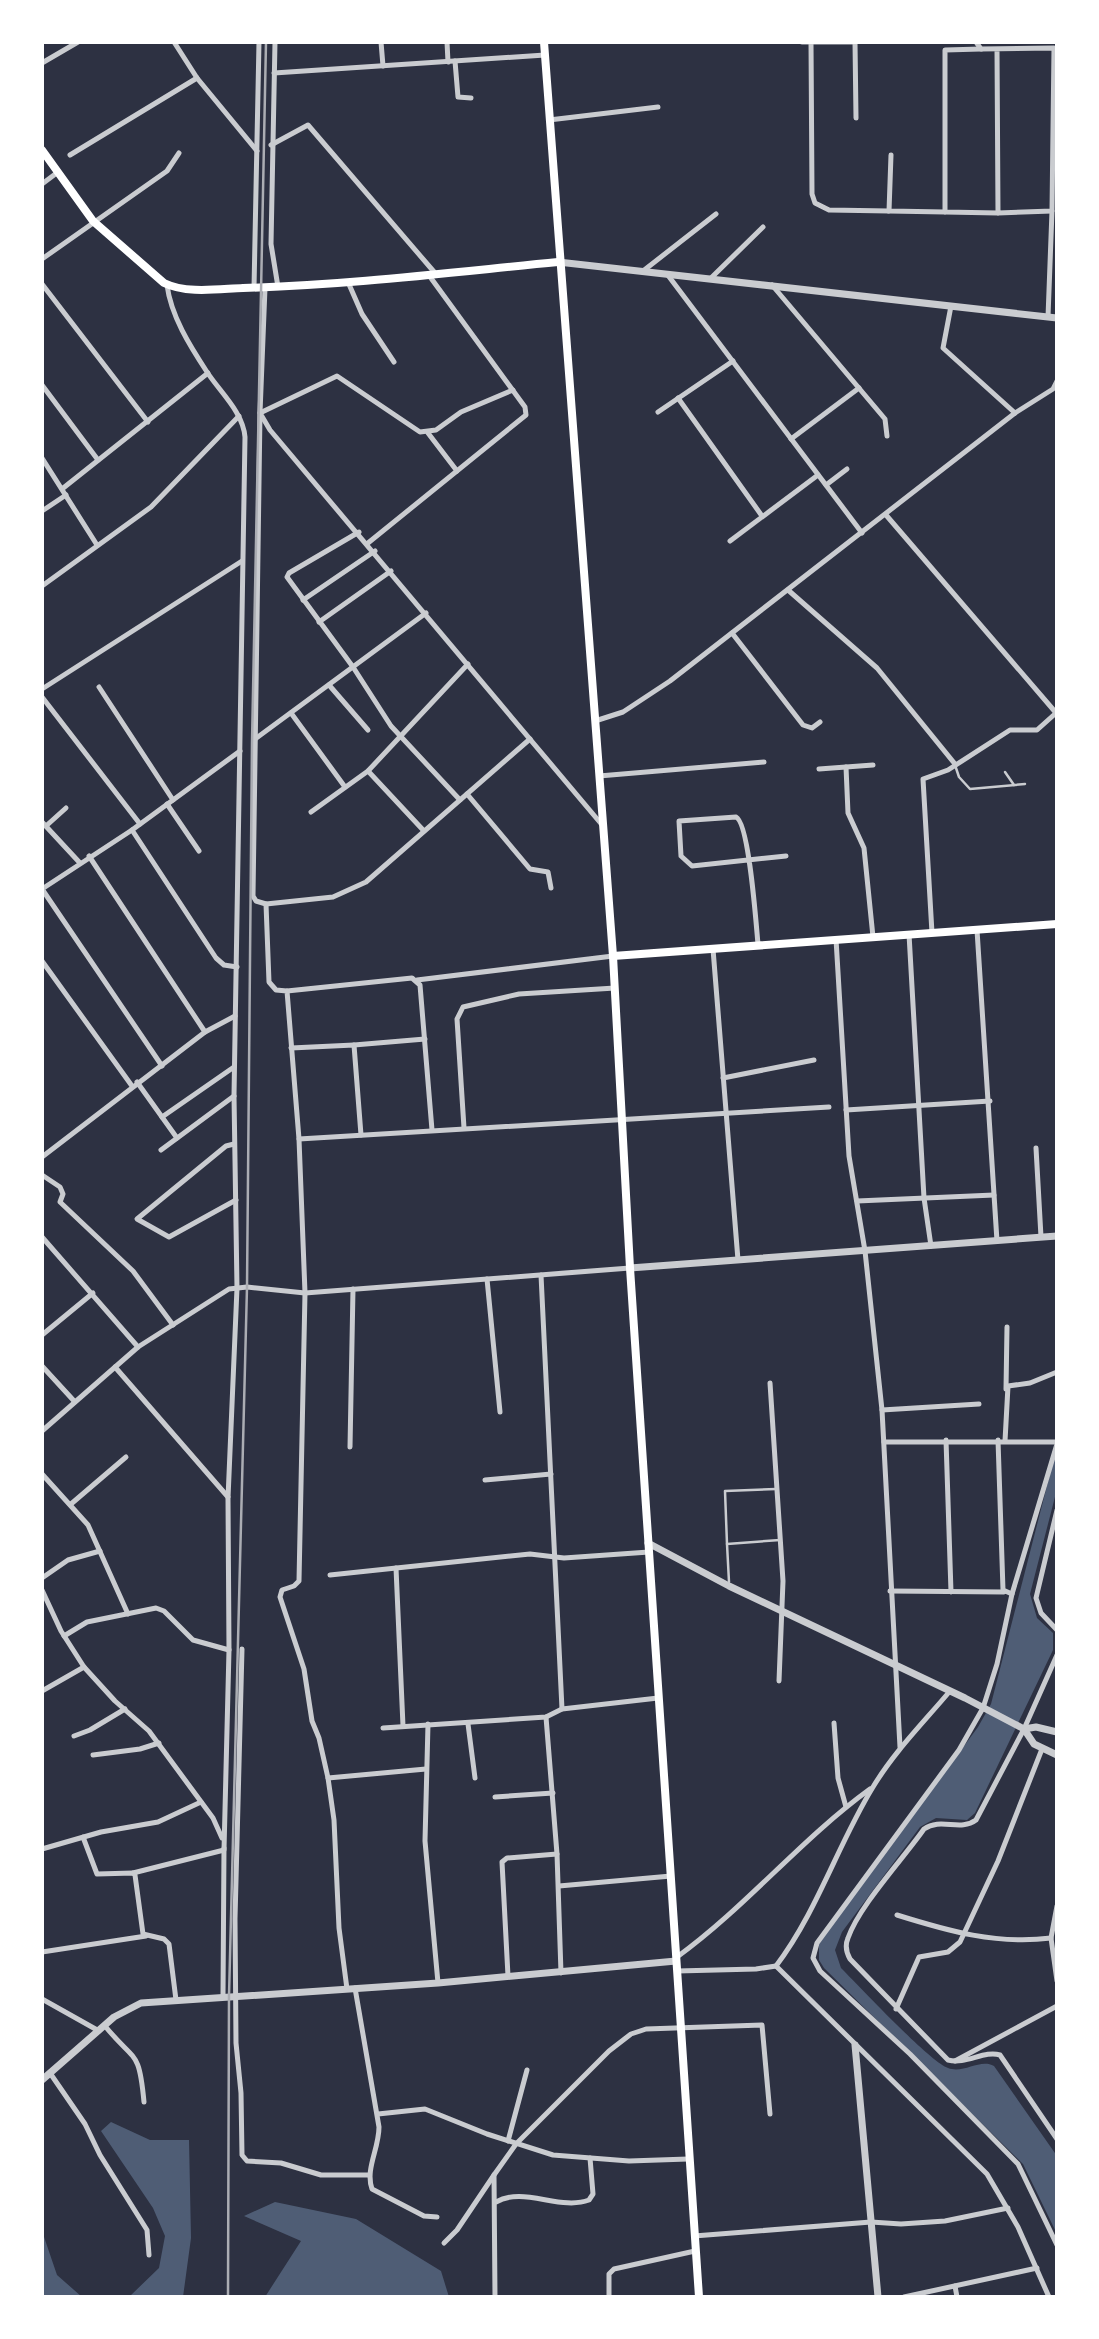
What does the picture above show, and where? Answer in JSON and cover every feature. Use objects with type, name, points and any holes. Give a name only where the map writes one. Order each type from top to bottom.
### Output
[{"type":"main road","points":[[544,42],[558,262],[613,956],[658,1699],[699,2297]]},
{"type":"main road","points":[[42,150],[93,220],[167,285],[199,289],[265,288],[558,262]]},
{"type":"main road","points":[[613,956],[1057,924]]},
{"type":"street","points":[[42,63],[78,42]]},
{"type":"street","points":[[174,42],[197,78],[257,151]]},
{"type":"street","points":[[254,288],[259,42]]},
{"type":"street","points":[[275,42],[271,244],[278,287]]},
{"type":"street","points":[[381,42],[383,66]]},
{"type":"street","points":[[447,42],[458,97],[471,98]]},
{"type":"street","points":[[802,42],[855,42],[856,118]]},
{"type":"street","points":[[811,42],[812,194],[815,203],[829,210],[998,213],[1052,211]]},
{"type":"street","points":[[976,42],[981,49]]},
{"type":"street","points":[[945,212],[945,50],[1054,48],[1048,317]]},
{"type":"street","points":[[997,49],[998,213]]},
{"type":"street","points":[[274,73],[545,55]]},
{"type":"street","points":[[70,155],[197,78]]},
{"type":"street","points":[[549,120],[658,107]]},
{"type":"street","points":[[271,145],[309,125],[431,274],[525,407],[526,415],[368,543]]},
{"type":"street","points":[[42,259],[93,220],[167,171],[179,153]]},
{"type":"street","points":[[890,211],[891,155]]},
{"type":"street","points":[[42,184],[58,172]]},
{"type":"street","points":[[643,271],[716,214]]},
{"type":"street","points":[[712,278],[763,227]]},
{"type":"street","points":[[558,262],[1057,318]]},
{"type":"street","points":[[667,274],[862,533]]},
{"type":"street","points":[[348,282],[362,314],[394,362]]},
{"type":"street","points":[[42,284],[148,422]]},
{"type":"street","points":[[167,285],[170,306],[208,373],[239,416],[245,437],[234,1067],[237,1288],[228,1498],[229,1650],[223,1995]]},
{"type":"street","points":[[772,285],[885,419],[887,436]]},
{"type":"street","points":[[265,288],[260,412],[253,896],[256,901],[266,904],[333,897],[356,887],[530,739]]},
{"type":"street","points":[[951,306],[943,348],[1015,413]]},
{"type":"street","points":[[658,412],[733,361]]},
{"type":"street","points":[[42,511],[98,460],[208,373]]},
{"type":"street","points":[[260,412],[337,376],[420,432],[428,433],[461,412],[513,390]]},
{"type":"street","points":[[595,720],[623,712],[732,633],[1015,413],[1053,389],[1057,381]]},
{"type":"street","points":[[42,385],[98,460]]},
{"type":"street","points":[[791,439],[859,388]]},
{"type":"street","points":[[1053,389],[1057,397]]},
{"type":"street","points":[[678,398],[762,516]]},
{"type":"street","points":[[260,412],[270,430],[375,551],[603,826]]},
{"type":"street","points":[[42,586],[150,507],[179,482],[239,416]]},
{"type":"street","points":[[428,433],[457,471]]},
{"type":"street","points":[[42,458],[97,545]]},
{"type":"street","points":[[826,485],[847,469]]},
{"type":"street","points":[[730,541],[818,475]]},
{"type":"street","points":[[886,515],[1057,714],[1037,730],[1010,730],[948,771],[930,775],[922,781],[932,933]]},
{"type":"street","points":[[359,532],[289,572],[288,580],[400,735],[460,800]]},
{"type":"street","points":[[303,600],[375,551]]},
{"type":"street","points":[[42,689],[242,561]]},
{"type":"street","points":[[319,622],[391,571]]},
{"type":"street","points":[[788,590],[877,668],[955,764]]},
{"type":"street","points":[[255,739],[426,613]]},
{"type":"street","points":[[732,633],[803,725],[812,728],[820,722]]},
{"type":"street","points":[[311,812],[368,771],[468,664]]},
{"type":"street","points":[[329,685],[368,730]]},
{"type":"street","points":[[99,687],[199,851]]},
{"type":"street","points":[[42,697],[140,824]]},
{"type":"street","points":[[291,713],[345,787]]},
{"type":"street","points":[[162,1066],[42,890],[89,856],[132,830],[240,751]]},
{"type":"street","points":[[599,776],[764,762]]},
{"type":"street","points":[[819,769],[873,765]]},
{"type":"street","points":[[846,767],[848,813],[864,848],[873,937]]},
{"type":"street","points":[[368,771],[424,831]]},
{"type":"street","points":[[467,794],[530,869],[548,872],[551,888]]},
{"type":"street","points":[[66,808],[44,824],[80,863]]},
{"type":"street","points":[[758,944],[748,860],[744,826],[739,817],[679,821],[679,847],[685,863],[692,866],[748,860],[786,856]]},
{"type":"street","points":[[132,830],[216,958],[229,967],[237,967]]},
{"type":"street","points":[[89,856],[205,1032]]},
{"type":"street","points":[[266,904],[269,982],[276,990],[287,992],[412,978],[417,980],[613,956]]},
{"type":"street","points":[[977,929],[997,1241]]},
{"type":"street","points":[[909,934],[924,1198],[931,1246]]},
{"type":"street","points":[[836,939],[846,1110],[882,1410],[900,1748]]},
{"type":"street","points":[[713,949],[738,1261]]},
{"type":"street","points":[[42,961],[177,1138]]},
{"type":"street","points":[[417,980],[420,985],[432,1130]]},
{"type":"street","points":[[464,1128],[457,1019],[463,1007],[519,994],[615,988]]},
{"type":"street","points":[[287,992],[299,1139],[305,1293],[299,1581],[282,1590],[280,1597],[304,1669],[312,1721],[319,1738],[328,1778],[334,1820],[339,1928],[378,2114],[378,2148],[369,2175],[374,2192],[424,2216],[437,2217]]},
{"type":"street","points":[[42,1157],[205,1032],[235,1016]]},
{"type":"street","points":[[291,1048],[425,1039]]},
{"type":"street","points":[[354,1045],[361,1135]]},
{"type":"street","points":[[723,1078],[814,1060]]},
{"type":"street","points":[[162,1117],[234,1067]]},
{"type":"street","points":[[161,1150],[234,1096]]},
{"type":"street","points":[[846,1110],[990,1101]]},
{"type":"street","points":[[299,1139],[829,1107]]},
{"type":"street","points":[[234,1144],[226,1146],[137,1219],[169,1237],[236,1200]]},
{"type":"street","points":[[1036,1148],[1041,1237]]},
{"type":"street","points":[[42,1175],[60,1187],[63,1191],[60,1202],[132,1271],[173,1325]]},
{"type":"street","points":[[857,1201],[994,1195]]},
{"type":"street","points":[[42,1431],[138,1347],[229,1289],[247,1287],[305,1293],[1057,1236]]},
{"type":"street","points":[[42,1237],[138,1347]]},
{"type":"street","points":[[541,1275],[562,1709]]},
{"type":"street","points":[[487,1279],[500,1412]]},
{"type":"street","points":[[350,1447],[353,1289]]},
{"type":"street","points":[[42,1335],[93,1293]]},
{"type":"street","points":[[1004,1592],[1002,1440],[1007,1327]]},
{"type":"street","points":[[42,1366],[75,1402]]},
{"type":"street","points":[[115,1367],[228,1498]]},
{"type":"street","points":[[1006,1388],[1057,1372]]},
{"type":"street","points":[[769,1382],[782,1540],[783,1612],[779,1681]]},
{"type":"street","points":[[882,1410],[979,1404]]},
{"type":"street","points":[[946,1440],[951,1592]]},
{"type":"street","points":[[884,1442],[1002,1440],[1057,1443],[1012,1594],[998,1664],[985,1709],[959,1750],[817,1943],[813,1958],[820,1970],[910,2054],[1018,2164],[1057,2245]]},
{"type":"street","points":[[71,1504],[126,1457]]},
{"type":"street","points":[[42,1474],[88,1525],[128,1614]]},
{"type":"street","points":[[485,1480],[551,1474]]},
{"type":"street","points":[[1057,1510],[1036,1598],[1041,1614],[1057,1630]]},
{"type":"street","points":[[330,1574],[530,1553],[564,1558],[649,1548],[985,1709],[1022,1728],[1034,1744],[1057,1755]]},
{"type":"street","points":[[42,1578],[68,1560],[100,1551]]},
{"type":"street","points":[[396,1568],[403,1726]]},
{"type":"street","points":[[42,1590],[64,1636],[84,1667],[125,1709],[138,1718],[159,1743],[220,1829],[225,1850]]},
{"type":"street","points":[[890,1591],[1012,1594]]},
{"type":"street","points":[[64,1636],[87,1622],[160,1609],[193,1640],[229,1650]]},
{"type":"street","points":[[242,1649],[236,1995],[244,2159],[292,2165],[321,2175],[369,2175]]},
{"type":"street","points":[[1057,1656],[976,1820],[964,1826],[934,1824],[924,1829],[849,1935],[848,1955],[943,2057],[954,2062],[992,2053],[1000,2055],[1057,2139]]},
{"type":"street","points":[[42,1690],[84,1667]]},
{"type":"street","points":[[776,1966],[873,1788],[900,1748],[950,1692]]},
{"type":"street","points":[[383,1728],[546,1717],[562,1709],[658,1699]]},
{"type":"street","points":[[74,1736],[102,1724],[125,1709]]},
{"type":"street","points":[[546,1717],[559,1886],[561,1973]]},
{"type":"street","points":[[834,1723],[838,1778],[845,1807]]},
{"type":"street","points":[[428,1724],[425,1842],[438,1983]]},
{"type":"street","points":[[468,1724],[475,1778]]},
{"type":"street","points":[[1022,1728],[1036,1727],[1057,1732]]},
{"type":"street","points":[[93,1755],[141,1749],[159,1743]]},
{"type":"street","points":[[896,2009],[919,1957],[954,1950],[964,1934],[998,1861],[1042,1749]]},
{"type":"street","points":[[328,1778],[426,1769]]},
{"type":"street","points":[[42,2080],[131,2006],[223,1995],[351,1989],[561,1973],[676,1959],[712,1931],[845,1807],[873,1788]]},
{"type":"street","points":[[495,1797],[553,1793]]},
{"type":"street","points":[[42,1849],[83,1837],[158,1822],[201,1802]]},
{"type":"street","points":[[83,1837],[96,1873],[133,1873],[225,1850]]},
{"type":"street","points":[[508,1976],[502,1862],[507,1858],[557,1854]]},
{"type":"street","points":[[133,1873],[138,1884],[142,1930],[146,1936]]},
{"type":"street","points":[[559,1886],[671,1876]]},
{"type":"street","points":[[1057,1906],[1051,1938],[1057,1981]]},
{"type":"street","points":[[897,1915],[964,1934],[1004,1941],[1051,1938]]},
{"type":"street","points":[[42,1952],[146,1936],[164,1939],[169,1944],[176,2000]]},
{"type":"street","points":[[677,1971],[730,1971],[776,1966]]},
{"type":"street","points":[[776,1966],[987,2174],[1008,2208],[1049,2297]]},
{"type":"street","points":[[42,1999],[102,2028],[136,2058],[141,2069],[144,2102]]},
{"type":"street","points":[[954,2062],[1057,2006]]},
{"type":"street","points":[[443,2243],[463,2221],[516,2144],[610,2051],[631,2034],[646,2029],[762,2025],[770,2114]]},
{"type":"street","points":[[855,2045],[878,2297]]},
{"type":"street","points":[[508,2141],[527,2070]]},
{"type":"street","points":[[50,2073],[85,2124],[147,2230],[149,2255]]},
{"type":"street","points":[[378,2114],[425,2109],[516,2144],[553,2155],[629,2161],[688,2159]]},
{"type":"street","points":[[496,2202],[509,2196],[549,2201],[589,2200],[593,2194],[590,2158]]},
{"type":"street","points":[[494,2175],[495,2297]]},
{"type":"street","points":[[694,2235],[871,2222],[901,2224],[946,2221],[1008,2208]]},
{"type":"street","points":[[609,2297],[609,2274],[614,2269],[695,2251]]},
{"type":"street","points":[[904,2297],[1037,2269]]},
{"type":"street","points":[[955,2286],[957,2297]]},
{"type":"lane","points":[[955,764],[959,777],[970,789],[1025,784]]},
{"type":"lane","points":[[1004,772],[1014,785]]},
{"type":"lane","points":[[729,1586],[725,1491],[779,1489]]},
{"type":"lane","points":[[727,1544],[782,1540]]},
{"type":"water","points":[[1057,1447],[1057,1489],[1030,1594],[1037,1618],[1053,1633],[1053,1650],[975,1813],[967,1820],[936,1818],[920,1827],[842,1932],[835,1950],[841,1968],[911,2039],[939,2063],[954,2069],[983,2064],[994,2066],[1057,2156],[1057,2234],[1023,2164],[824,1968],[819,1960],[819,1943],[978,1727],[991,1704]]},
{"type":"water","points":[[111,2122],[150,2140],[189,2140],[191,2238],[183,2297],[129,2297],[159,2268],[165,2236],[153,2208],[101,2131]]},
{"type":"water","points":[[275,2202],[356,2219],[441,2271],[449,2297],[265,2297],[301,2241],[244,2216]]},
{"type":"water","points":[[42,2231],[57,2275],[82,2297],[42,2297]]},
{"type":"railway","points":[[228,2297],[229,1996],[247,1287],[252,743],[266,42]]}]
